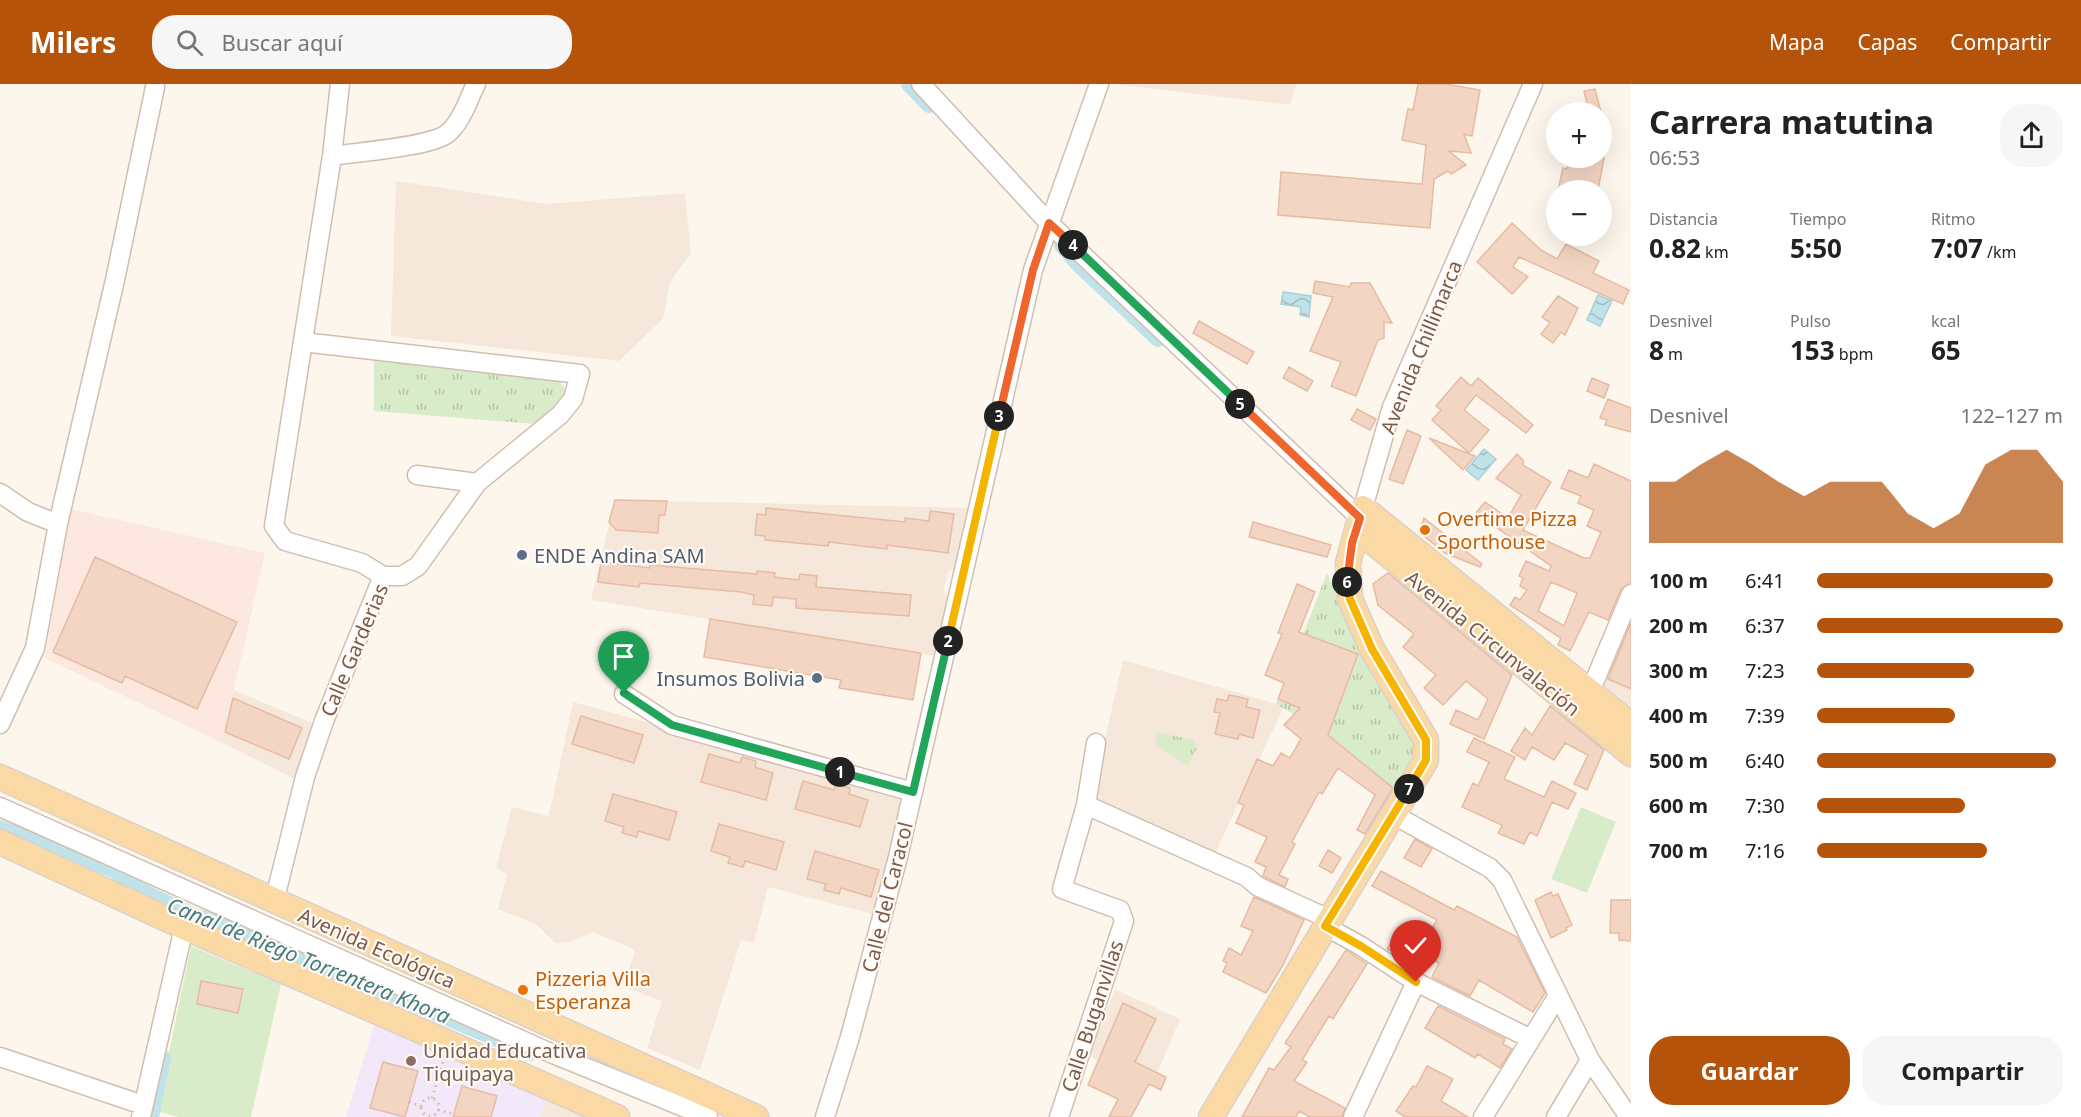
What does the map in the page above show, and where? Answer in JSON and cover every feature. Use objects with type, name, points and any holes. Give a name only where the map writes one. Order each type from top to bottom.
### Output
[{"type":"main road","name":"Avenida Circunvalación","points":[[1360,519],[1593,685],[1631,726]]},
{"type":"main road","name":"Avenida Circunvalación","points":[[1360,519],[1631,754]]},
{"type":"main road","name":"Avenida Chillimarca","points":[[1211,1117],[1426,760],[1426,740],[1372,649],[1350,599],[1348,563],[1360,519]]},
{"type":"main road","name":"Avenida Ecológica","points":[[0,777],[756,1117]]},
{"type":"main road","points":[[0,842],[589,1111],[617,1117]]},
{"type":"street","points":[[340,84],[333,156],[274,526],[285,542],[362,563],[383,576]]},
{"type":"street","points":[[333,156],[433,140],[447,134],[461,116],[476,84]]},
{"type":"street","name":"Avenida Circunvalación","points":[[921,84],[1049,223],[1360,519]]},
{"type":"street","name":"Calle del Caracol","points":[[825,1117],[850,1037],[913,792],[1033,270],[1099,84]]},
{"type":"street","name":"Avenida Chillimarca","points":[[1360,519],[1396,398],[1533,84]]},
{"type":"street","points":[[0,724],[35,648],[58,524],[116,280],[154,87]]},
{"type":"street","name":"Calle Garderias","points":[[274,902],[312,755],[383,576],[402,576],[418,566],[477,483],[560,415],[573,399],[580,374],[303,342]]},
{"type":"street","points":[[417,475],[477,483]]},
{"type":"street","points":[[0,493],[28,512],[58,524]]},
{"type":"street","points":[[1593,685],[1631,594]]},
{"type":"street","points":[[624,693],[672,725],[913,792]]},
{"type":"street","name":"Calle Buganvillas","points":[[1059,1117],[1124,921],[1119,910],[1062,889],[1086,805],[1096,743]]},
{"type":"street","points":[[1086,805],[1246,877],[1257,886],[1327,922],[1416,982],[1529,1038]]},
{"type":"street","points":[[0,807],[553,1054],[708,1117]]},
{"type":"street","points":[[1394,815],[1497,873],[1590,1060],[1629,1117]]},
{"type":"street","points":[[0,1057],[142,1111],[184,927]]},
{"type":"street","points":[[1353,1117],[1416,982]]},
{"type":"street","points":[[1483,1117],[1529,1038],[1557,996]]},
{"type":"street","points":[[1556,1117],[1590,1060]]},
{"type":"path","points":[[432,1098],[445,1055]]},
{"type":"path","points":[[421,1106],[426,1099],[432,1098]]},
{"type":"path","points":[[409,1102],[421,1106],[426,1116],[435,1115],[438,1104],[432,1098]]},
{"type":"path","points":[[438,1110],[454,1114]]},
{"type":"shaded area","points":[[1113,84],[1296,84],[1290,105]]},
{"type":"shaded area","points":[[396,181],[547,204],[685,193],[691,253],[670,282],[663,319],[619,361],[391,336]]},
{"type":"shaded area","points":[[615,500],[974,508],[960,566],[949,571],[943,590],[951,602],[937,656],[591,600]]},
{"type":"shaded area","points":[[71,509],[265,553],[222,743],[45,658]]},
{"type":"shaded area","points":[[1631,620],[1631,708],[1602,687]]},
{"type":"shaded area","points":[[1123,660],[1284,706],[1214,856],[1091,801]]},
{"type":"shaded area","points":[[234,690],[312,723],[295,779],[222,743]]},
{"type":"shaded area","points":[[573,702],[904,792],[873,914],[768,887],[754,943],[741,940],[700,1070],[647,1048],[662,1001],[624,987],[635,950],[593,932],[570,942],[555,943],[537,925],[498,909],[507,874],[496,868],[512,807],[549,816]]},
{"type":"shaded area","points":[[1115,989],[1180,1019],[1152,1086],[1089,1056]]},
{"type":"shaded area","name":"Unidad Educativa Tiquipaya","points":[[374,1025],[546,1098],[540,1117],[346,1117]]},
{"type":"shaded area","points":[[546,1098],[586,1117],[540,1117]]},
{"type":"green space","points":[[374,359],[553,377],[561,383],[564,396],[556,408],[536,424],[374,411]]},
{"type":"green space","points":[[1327,573],[1371,675],[1407,725],[1415,743],[1414,761],[1394,789],[1328,734],[1276,704]]},
{"type":"green space","points":[[1159,733],[1194,740],[1197,748],[1188,766],[1158,746],[1155,740]]},
{"type":"green space","points":[[1581,807],[1616,822],[1587,893],[1551,879]]},
{"type":"green space","points":[[191,946],[281,984],[251,1117],[178,1117],[157,1111]]},
{"type":"water","points":[[1283,292],[1311,296],[1309,317],[1300,315],[1301,307],[1281,304]]},
{"type":"water","points":[[1598,295],[1612,301],[1600,326],[1587,320]]},
{"type":"water","points":[[1484,449],[1496,459],[1478,480],[1466,470]]},
{"type":"building","points":[[1418,84],[1446,84],[1480,90],[1472,136],[1464,134],[1471,153],[1449,151],[1466,165],[1451,174],[1448,171],[1434,179],[1430,228],[1278,215],[1281,172],[1422,184],[1426,145],[1402,140],[1408,109],[1413,110]]},
{"type":"building","points":[[1595,89],[1598,102],[1587,102],[1584,91]]},
{"type":"building","points":[[1563,168],[1602,168],[1600,180],[1560,180]]},
{"type":"building","points":[[1512,223],[1541,250],[1557,259],[1565,246],[1570,246],[1599,261],[1593,273],[1629,290],[1623,304],[1519,257],[1513,267],[1528,277],[1512,294],[1477,262]]},
{"type":"building","points":[[1315,281],[1350,287],[1351,283],[1370,283],[1392,323],[1384,322],[1384,338],[1378,340],[1356,396],[1331,386],[1341,362],[1310,351],[1333,297],[1313,293]]},
{"type":"building","points":[[1558,296],[1578,308],[1565,335],[1561,332],[1553,343],[1541,334],[1550,323],[1542,317]]},
{"type":"building","points":[[1199,321],[1254,352],[1247,364],[1193,333]]},
{"type":"building","points":[[1289,367],[1313,381],[1307,391],[1283,378]]},
{"type":"building","points":[[1461,377],[1471,386],[1478,378],[1533,425],[1526,433],[1476,395],[1464,410],[1489,430],[1469,453],[1432,420],[1441,410],[1436,406]]},
{"type":"building","points":[[1592,378],[1609,385],[1604,398],[1587,391]]},
{"type":"building","points":[[1608,399],[1631,408],[1631,432],[1605,425],[1607,420],[1600,418]]},
{"type":"building","points":[[1357,409],[1376,419],[1370,430],[1351,420]]},
{"type":"building","points":[[1407,430],[1421,436],[1403,484],[1389,479]]},
{"type":"building","points":[[1429,438],[1475,456],[1463,470]]},
{"type":"building","points":[[1517,454],[1523,460],[1523,465],[1551,482],[1523,530],[1584,558],[1590,558],[1601,532],[1587,526],[1594,510],[1578,503],[1581,496],[1561,488],[1569,470],[1588,478],[1594,464],[1631,481],[1631,583],[1621,589],[1608,620],[1589,612],[1570,651],[1558,645],[1561,638],[1510,605],[1515,597],[1520,600],[1527,590],[1520,586],[1523,578],[1519,576],[1526,561],[1549,571],[1551,566],[1476,513],[1485,502],[1508,518],[1521,495],[1496,478]],"holes":[[[1551,582],[1577,593],[1564,626],[1538,611]]]},
{"type":"building","points":[[615,500],[667,501],[665,515],[659,515],[658,533],[616,530],[609,522]]},
{"type":"building","points":[[766,508],[905,522],[905,518],[929,521],[930,511],[954,514],[948,553],[887,545],[887,549],[829,542],[828,546],[765,540],[765,536],[755,535],[757,514],[766,515]]},
{"type":"building","points":[[1424,518],[1482,564],[1480,567],[1445,553],[1419,532]]},
{"type":"building","points":[[1253,522],[1331,545],[1327,557],[1249,537]]},
{"type":"building","points":[[95,557],[237,622],[197,709],[125,676],[122,683],[53,652]]},
{"type":"building","points":[[601,562],[650,568],[650,565],[757,574],[757,571],[775,573],[774,577],[799,580],[800,574],[817,576],[816,587],[911,595],[909,616],[796,608],[796,599],[773,597],[772,606],[753,604],[754,595],[741,592],[640,583],[639,587],[598,582]]},
{"type":"building","points":[[1388,573],[1512,675],[1484,739],[1450,724],[1456,710],[1478,720],[1488,699],[1466,681],[1443,705],[1424,688],[1436,675],[1403,647],[1414,634],[1378,605],[1373,584]]},
{"type":"building","points":[[1297,584],[1315,592],[1299,632],[1358,654],[1328,735],[1393,788],[1365,834],[1357,830],[1375,795],[1338,768],[1322,794],[1319,792],[1292,842],[1295,844],[1279,875],[1288,879],[1285,887],[1263,876],[1266,867],[1255,862],[1267,837],[1236,823],[1244,805],[1238,803],[1257,759],[1273,766],[1281,753],[1290,758],[1301,739],[1284,725],[1300,708],[1278,699],[1284,683],[1265,675],[1282,634],[1278,633]]},
{"type":"building","points":[[710,619],[921,653],[913,700],[839,688],[841,680],[704,657]]},
{"type":"building","points":[[1631,623],[1631,689],[1608,679]]},
{"type":"building","points":[[1229,695],[1248,699],[1246,707],[1260,710],[1253,738],[1239,734],[1238,739],[1215,734],[1220,713],[1214,712],[1217,699],[1227,701]]},
{"type":"building","points":[[233,698],[302,728],[289,759],[225,732]]},
{"type":"building","points":[[1550,706],[1604,750],[1587,790],[1574,784],[1588,755],[1565,743],[1554,760],[1532,747],[1525,760],[1511,751],[1525,728],[1532,735]]},
{"type":"building","points":[[581,716],[643,735],[634,763],[572,744]]},
{"type":"building","points":[[1474,738],[1515,757],[1504,779],[1544,797],[1552,781],[1576,793],[1568,809],[1552,802],[1537,836],[1530,832],[1524,844],[1498,833],[1502,825],[1462,807],[1473,783],[1478,786],[1489,762],[1467,752]]},
{"type":"building","points":[[709,754],[740,763],[742,757],[756,761],[755,767],[773,773],[766,800],[701,782]]},
{"type":"building","points":[[803,781],[834,790],[836,784],[850,788],[849,794],[868,800],[860,827],[795,809]]},
{"type":"building","points":[[613,794],[677,812],[669,840],[638,831],[637,837],[622,833],[624,827],[605,821]]},
{"type":"building","points":[[719,824],[784,842],[776,870],[745,861],[743,867],[728,863],[730,857],[711,851]]},
{"type":"building","points":[[1415,839],[1432,849],[1421,867],[1404,858]]},
{"type":"building","points":[[1328,850],[1341,858],[1332,873],[1319,866]]},
{"type":"building","points":[[815,851],[879,870],[871,897],[841,888],[839,894],[824,890],[826,884],[807,879]]},
{"type":"building","points":[[1381,871],[1454,910],[1457,906],[1517,937],[1545,993],[1533,1012],[1479,980],[1470,996],[1432,977],[1439,963],[1418,951],[1437,920],[1372,886]]},
{"type":"building","points":[[1551,892],[1553,896],[1558,894],[1572,925],[1551,938],[1535,900]]},
{"type":"building","points":[[1254,897],[1304,920],[1282,967],[1266,993],[1223,972],[1227,963],[1223,961],[1229,948],[1241,955],[1253,931],[1241,926]]},
{"type":"building","points":[[1611,900],[1631,900],[1631,941],[1619,940],[1619,933],[1610,933]]},
{"type":"building","points":[[1398,930],[1416,941],[1407,959],[1387,949]]},
{"type":"building","points":[[1346,950],[1367,964],[1333,1019],[1329,1016],[1302,1060],[1307,1062],[1294,1081],[1345,1108],[1342,1117],[1310,1117],[1299,1111],[1296,1117],[1242,1117],[1269,1068],[1274,1070],[1291,1047],[1285,1043]]},
{"type":"building","points":[[201,981],[243,989],[238,1013],[197,1004]]},
{"type":"building","points":[[1123,1003],[1156,1019],[1135,1062],[1166,1077],[1161,1090],[1149,1084],[1131,1117],[1109,1117],[1118,1099],[1088,1085]]},
{"type":"building","points":[[1438,1006],[1505,1039],[1503,1044],[1512,1049],[1500,1068],[1478,1054],[1475,1058],[1425,1028]]},
{"type":"building","points":[[383,1062],[418,1071],[405,1117],[370,1108]]},
{"type":"building","points":[[1427,1066],[1453,1079],[1441,1101],[1468,1117],[1405,1117],[1396,1111],[1413,1086],[1416,1087]]},
{"type":"building","points":[[462,1086],[497,1096],[491,1117],[453,1117]]},
{"type":"waterway","name":"Canal de Riego Torrentera Khora","points":[[909,84],[929,105]]},
{"type":"waterway","name":"Canal de Riego Torrentera Khora","points":[[1062,245],[1079,265],[1158,339]]},
{"type":"waterway","name":"Canal de Riego Torrentera Khora","points":[[0,828],[114,870],[140,890],[194,916],[225,923],[530,1053]]},
{"type":"waterway","name":"Canal de Riego Torrentera Khora","points":[[151,1117],[163,1058]]},
{"type":"place","name":"Overtime Pizza Sporthouse","points":[[1425,530]]},
{"type":"place","name":"ENDE Andina SAM","points":[[522,555]]},
{"type":"place","name":"Insumos Bolivia","points":[[817,678]]},
{"type":"place","name":"Pizzeria Villa Esperanza","points":[[523,990]]},
{"type":"place","name":"Unidad Educativa Tiquipaya","points":[[411,1061]]},
{"type":"route","points":[[624,693],[672,725],[913,792],[1033,270],[1049,223],[1360,518],[1348,563],[1347,582],[1350,599],[1372,649],[1426,740],[1427,750],[1426,760],[1325,926],[1361,946],[1416,982]]}]
